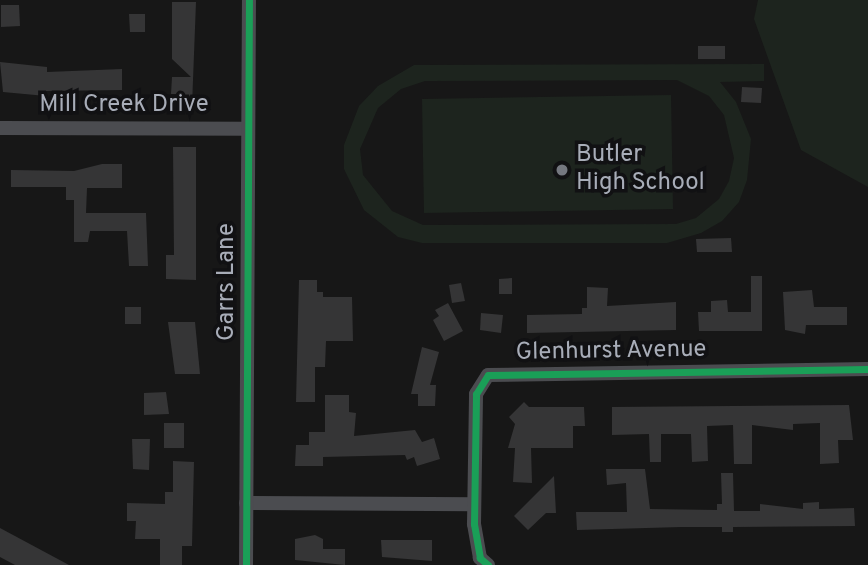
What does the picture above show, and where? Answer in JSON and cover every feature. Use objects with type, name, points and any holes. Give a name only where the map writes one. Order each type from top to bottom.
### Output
[{"type":"street","name":"Garrs Lane","points":[[246,565],[249,0]]},
{"type":"street","name":"Mill Creek Drive","points":[[0,128],[248,129]]},
{"type":"street","name":"Glenhurst Avenue","points":[[474,504],[476,394],[488,375],[868,369]]},
{"type":"street","points":[[246,503],[474,504],[477,547],[488,565]]},
{"type":"shaded area","points":[[758,0],[868,0],[868,187],[801,150],[754,19]]},
{"type":"shaded area","points":[[764,64],[764,81],[720,82],[736,102],[751,139],[747,180],[739,202],[722,221],[701,233],[667,243],[422,243],[398,237],[364,210],[344,169],[344,145],[359,106],[378,86],[414,65]],"holes":[[[677,80],[709,96],[724,115],[734,158],[729,181],[719,199],[696,218],[676,224],[423,225],[392,211],[363,175],[360,149],[378,108],[401,89],[425,81]]]},
{"type":"shaded area","points":[[671,95],[673,209],[424,213],[422,99]]},
{"type":"building","points":[[172,2],[196,2],[192,106],[177,106],[177,94],[171,94],[172,77],[191,77],[172,59]]},
{"type":"building","points":[[1,5],[19,5],[20,26],[1,27]]},
{"type":"building","points":[[129,14],[145,14],[145,32],[130,32]]},
{"type":"building","points":[[698,46],[725,46],[725,59],[698,59]]},
{"type":"building","points":[[0,62],[47,67],[47,72],[122,69],[122,90],[46,91],[46,96],[3,92]]},
{"type":"building","points":[[742,87],[762,88],[761,103],[741,102]]},
{"type":"building","points":[[173,147],[196,147],[196,280],[166,279],[166,255],[174,255]]},
{"type":"building","points":[[102,164],[122,164],[122,188],[87,188],[86,213],[146,213],[148,266],[129,266],[127,231],[90,231],[88,242],[74,242],[74,200],[66,200],[66,187],[11,187],[11,170],[74,171]]},
{"type":"building","points":[[731,238],[732,252],[697,252],[696,239]]},
{"type":"building","points":[[751,276],[762,276],[762,331],[699,331],[698,312],[711,312],[711,301],[727,300],[728,312],[751,312]]},
{"type":"building","points":[[512,278],[512,294],[499,294],[499,279]]},
{"type":"building","points":[[299,280],[317,280],[317,292],[323,292],[323,297],[352,297],[353,341],[326,341],[325,367],[315,367],[315,402],[296,402]]},
{"type":"building","points":[[461,283],[465,301],[452,303],[449,285]]},
{"type":"building","points":[[587,287],[608,288],[607,306],[676,302],[676,330],[527,333],[527,315],[582,314],[582,308],[587,308]]},
{"type":"building","points":[[812,290],[814,307],[847,307],[847,325],[806,325],[805,334],[785,330],[783,292]]},
{"type":"building","points":[[448,303],[463,331],[444,341],[433,320],[439,316],[435,310]]},
{"type":"building","points":[[125,307],[141,307],[141,324],[125,324]]},
{"type":"building","points":[[481,313],[503,315],[501,333],[480,330]]},
{"type":"building","points":[[168,322],[195,322],[200,374],[175,374]]},
{"type":"building","points":[[422,347],[439,352],[430,385],[436,385],[435,406],[418,406],[418,394],[411,394]]},
{"type":"building","points":[[166,392],[169,414],[144,415],[144,393]]},
{"type":"building","points":[[325,395],[349,395],[349,412],[356,413],[354,436],[415,430],[422,442],[434,438],[440,459],[417,466],[414,457],[407,460],[405,455],[323,457],[323,466],[295,466],[296,445],[309,445],[309,432],[325,432]]},
{"type":"building","points":[[524,402],[529,407],[584,407],[585,426],[573,426],[573,448],[531,448],[532,483],[513,482],[515,448],[508,448],[515,424],[509,417]]},
{"type":"building","points":[[849,405],[853,440],[838,440],[839,463],[820,464],[820,423],[793,424],[793,430],[752,425],[752,464],[734,464],[733,425],[707,426],[708,461],[692,462],[691,434],[661,434],[661,462],[650,462],[649,434],[612,435],[612,407]]},
{"type":"building","points":[[164,423],[184,423],[184,448],[164,448]]},
{"type":"building","points":[[132,439],[150,439],[149,470],[133,469]]},
{"type":"building","points":[[173,461],[194,462],[192,546],[182,546],[182,565],[160,565],[160,539],[135,539],[136,521],[127,521],[127,503],[165,504],[165,492],[173,492]]},
{"type":"building","points":[[606,469],[645,469],[650,509],[717,510],[717,504],[722,504],[721,473],[733,473],[734,511],[760,511],[760,504],[803,509],[803,503],[819,502],[819,509],[854,508],[855,526],[733,527],[733,532],[722,532],[722,527],[577,530],[576,512],[627,512],[626,483],[607,485]]},
{"type":"building","points":[[554,476],[556,513],[546,513],[528,530],[514,516]]},
{"type":"building","points":[[0,528],[69,565],[15,565],[0,557]]},
{"type":"building","points":[[315,535],[323,539],[323,549],[345,549],[345,565],[295,560],[295,539]]},
{"type":"building","points":[[381,540],[432,540],[432,561],[382,557]]},
{"type":"cycle path","points":[[246,565],[249,0]]},
{"type":"cycle path","points":[[488,565],[480,558],[474,524],[476,394],[488,375],[868,369]]},
{"type":"place","name":"Butler High School","points":[[562,170]]}]
